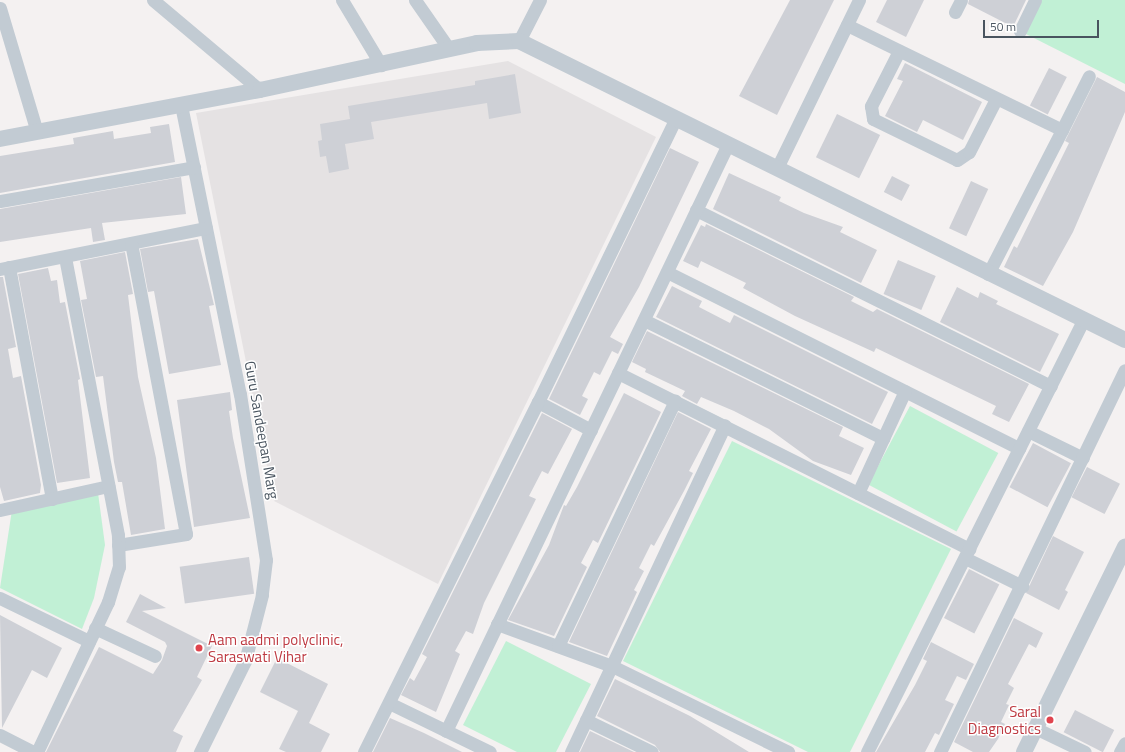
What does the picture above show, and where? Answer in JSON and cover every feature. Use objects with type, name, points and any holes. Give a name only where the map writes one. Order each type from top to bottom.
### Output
[{"type":"street","points":[[153,0],[260,90]]},
{"type":"street","points":[[342,0],[381,65]]},
{"type":"street","points":[[415,0],[449,49]]},
{"type":"street","points":[[519,41],[540,0]]},
{"type":"street","points":[[777,168],[859,0]]},
{"type":"street","points":[[955,12],[960,0]]},
{"type":"street","points":[[1020,31],[1035,0]]},
{"type":"street","points":[[0,8],[37,132]]},
{"type":"street","points":[[846,25],[1062,130]]},
{"type":"street","points":[[0,139],[260,90],[500,39],[519,41],[988,274],[1125,340]]},
{"type":"street","points":[[899,51],[871,106],[873,119],[957,160],[969,152],[996,99]]},
{"type":"street","points":[[988,274],[1089,76]]},
{"type":"street","name":"Guru Sandeepan Marg","points":[[181,105],[240,394],[266,560],[262,595],[245,661],[200,752]]},
{"type":"street","points":[[364,752],[538,402],[676,118]]},
{"type":"street","points":[[446,730],[728,144]]},
{"type":"street","points":[[0,200],[194,166]]},
{"type":"street","points":[[696,210],[1051,386]]},
{"type":"street","points":[[52,499],[4,268],[206,228]]},
{"type":"street","points":[[118,545],[186,534],[131,243]]},
{"type":"street","points":[[0,735],[35,752],[95,628],[119,567],[118,545],[108,486],[65,257]]},
{"type":"street","points":[[666,272],[1019,448]]},
{"type":"street","points":[[644,320],[883,438]]},
{"type":"street","points":[[867,752],[1084,321]]},
{"type":"street","points":[[940,752],[1022,586],[1125,370]]},
{"type":"street","points":[[618,373],[725,424],[858,493],[967,553],[1022,586]]},
{"type":"street","points":[[858,493],[905,391]]},
{"type":"street","points":[[558,646],[675,400]]},
{"type":"street","points":[[538,402],[591,430]]},
{"type":"street","points":[[571,752],[725,424]]},
{"type":"street","points":[[1028,431],[1083,458]]},
{"type":"street","points":[[0,510],[108,486]]},
{"type":"street","points":[[1024,752],[1125,547]]},
{"type":"street","points":[[0,598],[89,641]]},
{"type":"street","points":[[497,624],[612,666],[788,752]]},
{"type":"street","points":[[95,628],[155,656]]},
{"type":"street","points":[[389,703],[490,752]]},
{"type":"street","points":[[586,720],[652,752]]},
{"type":"street","points":[[1035,728],[1085,752]]},
{"type":"street","points":[[1120,752],[1125,742]]},
{"type":"shaded area","points":[[508,61],[656,137],[438,584],[274,501],[196,113]]},
{"type":"green space","points":[[1036,0],[1125,0],[1125,84],[1020,31]]},
{"type":"green space","points":[[910,406],[998,453],[957,532],[868,485]]},
{"type":"green space","points":[[732,441],[951,549],[850,752],[808,752],[623,661]]},
{"type":"green space","points":[[98,493],[105,545],[94,598],[82,629],[0,588],[12,510]]},
{"type":"green space","points":[[506,641],[591,684],[556,752],[517,752],[463,725]]},
{"type":"building","points":[[790,0],[834,0],[777,115],[739,96]]},
{"type":"building","points":[[887,0],[924,0],[906,37],[876,22]]},
{"type":"building","points":[[969,0],[1026,0],[1013,27],[968,4]]},
{"type":"building","points":[[905,63],[982,102],[963,140],[923,120],[917,132],[885,116],[903,81],[897,79]]},
{"type":"building","points":[[1049,68],[1067,77],[1048,115],[1030,105]]},
{"type":"building","points":[[515,74],[521,113],[489,119],[487,103],[371,122],[374,139],[345,144],[349,169],[329,173],[326,156],[320,157],[318,141],[322,140],[320,124],[350,119],[348,106],[475,85],[475,81]]},
{"type":"building","points":[[1097,77],[1125,92],[1125,112],[1073,232],[1043,286],[1004,267],[1014,246],[1017,248],[1069,143],[1065,141]]},
{"type":"building","points":[[837,114],[880,135],[859,178],[816,157]]},
{"type":"building","points":[[169,124],[175,162],[0,193],[0,156],[74,144],[73,138],[113,131],[114,139],[151,133],[150,127]]},
{"type":"building","points":[[670,148],[699,162],[639,287],[610,337],[623,344],[618,354],[612,351],[600,375],[594,372],[582,396],[588,399],[580,415],[549,399]]},
{"type":"building","points":[[729,173],[781,197],[779,201],[804,213],[843,227],[840,232],[877,250],[861,283],[713,209]]},
{"type":"building","points":[[892,176],[910,185],[902,201],[884,192]]},
{"type":"building","points":[[181,177],[186,214],[102,223],[105,240],[93,242],[91,228],[0,242],[0,209]]},
{"type":"building","points":[[971,181],[988,189],[966,236],[949,228]]},
{"type":"building","points":[[706,224],[854,297],[851,301],[873,312],[877,309],[1029,384],[1009,422],[992,414],[996,406],[876,348],[874,352],[795,316],[743,288],[746,283],[701,261],[698,268],[683,261],[701,225],[705,227]]},
{"type":"building","points":[[198,239],[214,305],[209,306],[221,365],[169,374],[154,291],[148,292],[140,249]]},
{"type":"building","points":[[125,252],[133,294],[128,295],[138,377],[156,458],[165,529],[131,535],[122,482],[118,482],[114,462],[103,376],[96,377],[81,300],[87,299],[80,261]]},
{"type":"building","points":[[898,260],[936,276],[921,310],[884,294]]},
{"type":"building","points":[[48,268],[51,281],[57,280],[60,303],[65,302],[80,379],[78,380],[90,478],[57,483],[18,274]]},
{"type":"building","points":[[0,277],[3,277],[16,347],[8,349],[13,378],[21,376],[41,485],[40,493],[4,501],[0,487]]},
{"type":"building","points":[[672,286],[702,301],[699,307],[730,323],[734,315],[888,392],[872,424],[656,317]]},
{"type":"building","points":[[957,287],[978,298],[980,292],[998,301],[996,304],[1059,334],[1040,372],[940,322]]},
{"type":"building","points":[[647,331],[843,427],[839,436],[864,448],[851,475],[813,461],[769,429],[734,411],[701,397],[697,404],[682,396],[685,391],[645,372],[646,369],[632,362]]},
{"type":"building","points":[[230,392],[232,410],[229,411],[233,438],[250,518],[194,527],[177,400]]},
{"type":"building","points":[[624,393],[661,412],[598,543],[593,540],[581,563],[587,567],[554,636],[508,620],[549,545],[564,505],[566,506],[577,487]]},
{"type":"building","points":[[678,412],[711,429],[689,471],[693,473],[684,491],[654,546],[651,544],[639,568],[644,571],[634,590],[637,592],[607,656],[569,642]]},
{"type":"building","points":[[542,413],[572,429],[548,474],[542,471],[529,496],[536,499],[484,603],[473,634],[466,631],[455,651],[460,654],[436,712],[401,695],[410,678],[414,681],[427,657],[422,654]]},
{"type":"building","points":[[1033,443],[1071,463],[1047,507],[1010,487]]},
{"type":"building","points":[[1087,467],[1120,484],[1105,514],[1072,497]]},
{"type":"building","points":[[1053,536],[1084,552],[1065,590],[1068,592],[1059,610],[1026,593]]},
{"type":"building","points":[[249,557],[254,594],[185,603],[180,567]]},
{"type":"building","points":[[969,569],[999,584],[974,633],[944,618]]},
{"type":"building","points":[[140,594],[166,608],[142,611],[212,646],[197,677],[202,680],[173,731],[183,736],[176,752],[46,752],[99,647],[153,674],[162,660],[167,646],[165,642],[126,622]]},
{"type":"building","points":[[0,615],[62,648],[47,678],[32,670],[2,728]]},
{"type":"building","points":[[1014,618],[1043,633],[1036,648],[1029,644],[1008,684],[1014,688],[1006,704],[1009,705],[1001,722],[1005,724],[998,739],[989,752],[973,752],[954,742]]},
{"type":"building","points":[[931,642],[974,664],[966,680],[957,676],[945,700],[954,704],[939,735],[935,733],[925,752],[876,752],[915,685],[927,661],[923,659]]},
{"type":"building","points":[[277,658],[328,684],[309,723],[330,734],[321,752],[286,752],[279,749],[298,711],[260,692]]},
{"type":"building","points":[[615,679],[690,716],[749,752],[660,752],[655,745],[597,716]]},
{"type":"building","points":[[1075,710],[1114,730],[1103,752],[1064,732]]},
{"type":"building","points":[[390,718],[424,733],[462,752],[373,752]]},
{"type":"building","points":[[590,731],[634,752],[580,752]]},
{"type":"place","name":"Aam aadmi polyclinic, Saraswati Vihar","points":[[199,648]]},
{"type":"place","name":"Saral Diagnostics","points":[[1050,720]]}]
